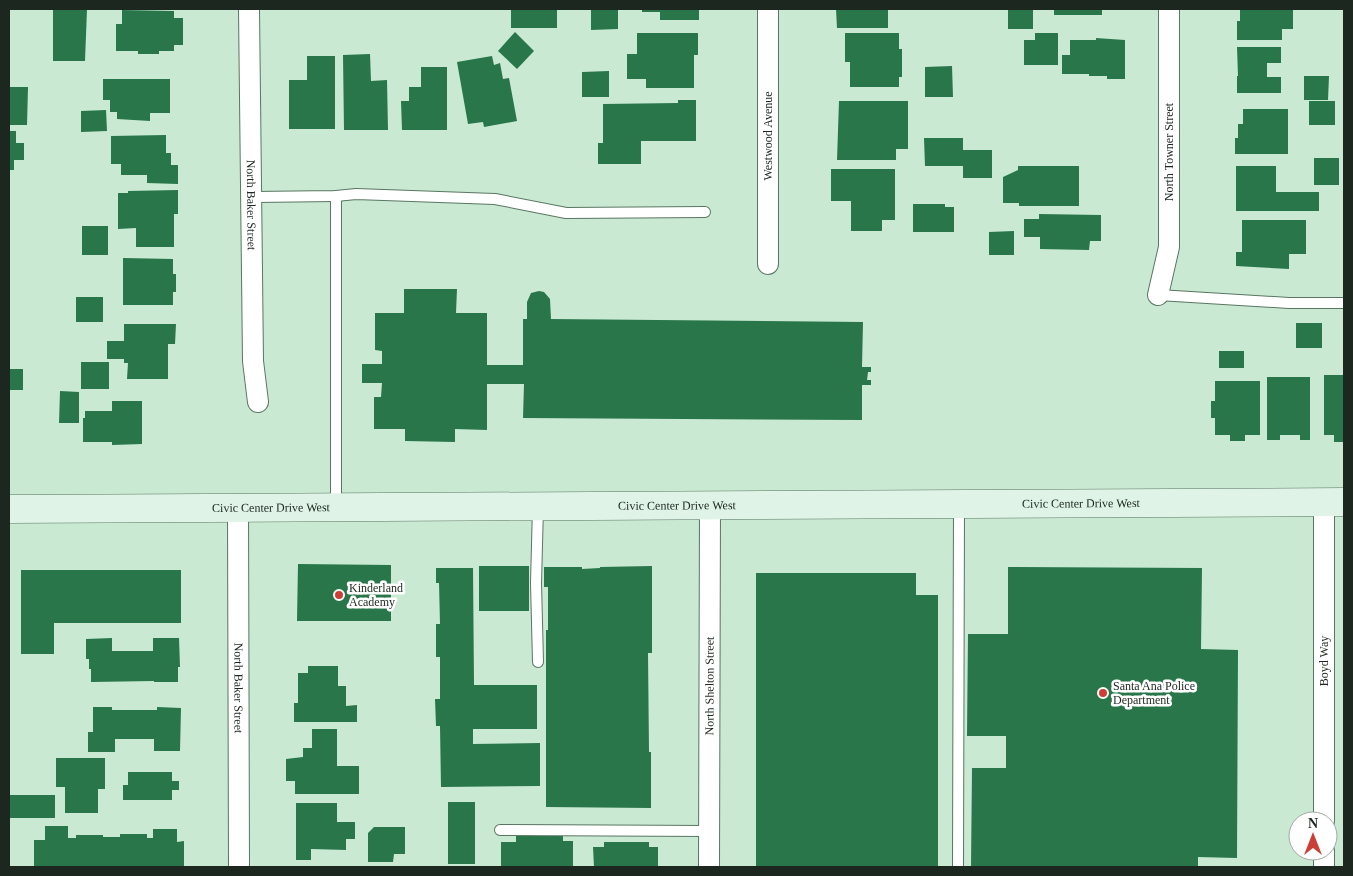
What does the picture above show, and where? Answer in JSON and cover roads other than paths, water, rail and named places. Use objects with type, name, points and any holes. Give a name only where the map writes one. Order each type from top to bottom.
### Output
[{"type":"main road","name":"Civic Center Drive West","points":[[9,509],[1334,502]]},
{"type":"street","name":"North Baker Street","points":[[249,9],[253,361],[258,402]]},
{"type":"street","name":"Westwood Avenue","points":[[768,9],[768,264]]},
{"type":"street","name":"North Towner Street","points":[[1158,295],[1169,247],[1169,9]]},
{"type":"street","name":"Boyd Way","points":[[1324,811],[1334,502]]},
{"type":"street","name":"North Shelton Street","points":[[709,867],[710,505]]},
{"type":"street","name":"North Baker Street","points":[[238,508],[239,867]]},
{"type":"lane","points":[[251,197],[356,194],[495,199],[566,213],[705,212]]},
{"type":"lane","points":[[336,196],[336,507]]},
{"type":"lane","points":[[1158,295],[1289,303],[1344,303]]},
{"type":"lane","points":[[958,867],[959,504]]},
{"type":"lane","points":[[538,506],[536,583],[538,662]]},
{"type":"lane","points":[[500,830],[709,831]]},
{"type":"place","name":"Kinderland Academy","points":[[339,595]]},
{"type":"place","name":"Santa Ana Police Department","points":[[1103,693]]}]
